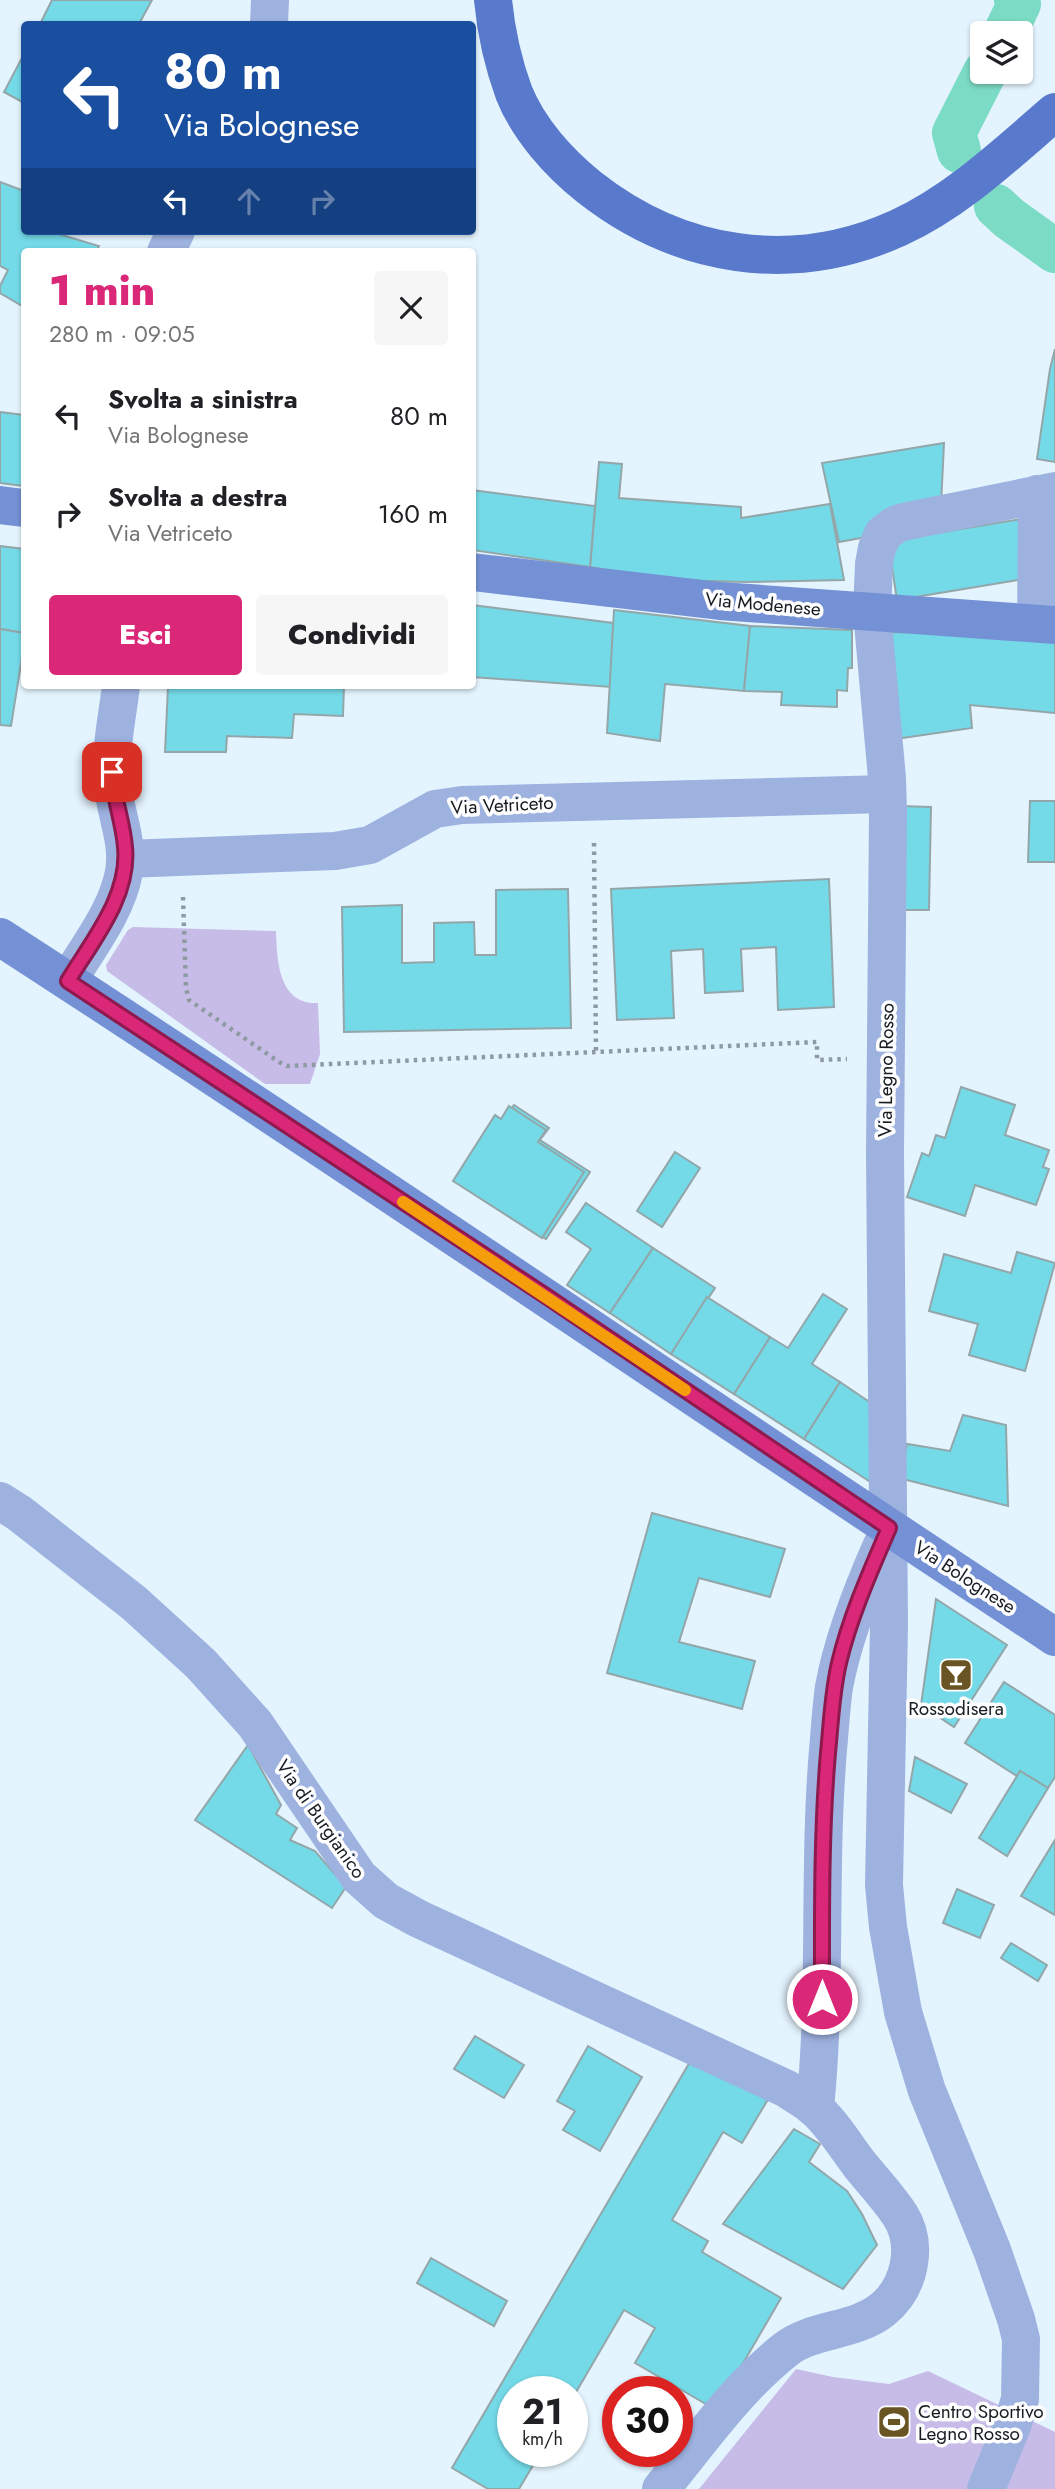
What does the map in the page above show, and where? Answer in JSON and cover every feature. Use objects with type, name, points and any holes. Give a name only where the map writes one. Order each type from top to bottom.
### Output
[{"type":"main road","points":[[492,0],[503,57],[515,94],[548,148],[569,171],[611,204],[644,224],[692,243],[729,253],[772,255],[810,252],[855,244],[898,228],[946,202],[1055,112]]},
{"type":"main road","points":[[0,505],[21,508]]},
{"type":"main road","name":"Via Modenese","points":[[476,572],[720,601],[1046,624]]},
{"type":"main road","name":"Via Bolognese","points":[[0,937],[557,1304],[1055,1637]]},
{"type":"street","points":[[269,21],[270,0]]},
{"type":"street","points":[[1046,493],[1046,624]]},
{"type":"street","name":"Via Legno Rosso","points":[[986,2489],[1020,2399],[1021,2339],[992,2250],[927,2091],[903,2012],[888,1927],[883,1849],[889,1625],[887,794],[873,612],[877,548],[888,529],[903,522],[1046,493]]},
{"type":"street","points":[[68,981],[115,901],[126,859],[112,772],[121,689]]},
{"type":"street","name":"Via Vetriceto","points":[[126,859],[323,852],[355,848],[370,845],[417,817],[448,807],[887,794]]},
{"type":"street","name":"Via di Burgianico","points":[[0,1501],[134,1604],[201,1664],[255,1724],[347,1861],[372,1891],[399,1910],[518,1967],[766,2078],[815,2108],[901,2216],[910,2243],[909,2266],[902,2286],[893,2300],[880,2312],[860,2322],[804,2338],[786,2349],[733,2400],[662,2489]]},
{"type":"street","points":[[815,2108],[821,2047],[822,1871],[826,1778],[834,1690],[846,1639],[889,1528]]},
{"type":"path","points":[[594,802],[596,1052]]},
{"type":"path","points":[[181,857],[188,996],[191,1003],[279,1062],[296,1067],[817,1042],[817,1060],[886,1058]]},
{"type":"shaded area","points":[[133,927],[276,931],[279,967],[287,988],[295,997],[305,1002],[318,1003],[320,1054],[310,1084],[265,1084],[107,971],[106,965],[128,930]]},
{"type":"shaded area","name":"Centro Sportivo Legno Rosso","points":[[796,2369],[889,2384],[928,2371],[1055,2432],[1055,2489],[699,2489]]},
{"type":"building","points":[[52,0],[152,0],[141,21],[42,21]]},
{"type":"building","points":[[21,60],[21,101],[4,92]]},
{"type":"building","points":[[0,182],[21,190],[21,235],[62,235],[99,246],[21,248],[21,305],[0,293],[0,286],[8,270],[0,266]]},
{"type":"building","points":[[1055,349],[1055,462],[1037,459]]},
{"type":"building","points":[[0,412],[21,415],[21,486],[0,483]]},
{"type":"building","points":[[944,443],[941,506],[877,535],[839,542],[822,463]]},
{"type":"building","points":[[599,462],[622,464],[619,498],[741,507],[741,518],[830,504],[844,580],[666,580],[590,567]]},
{"type":"building","points":[[476,491],[595,506],[590,567],[476,551]]},
{"type":"building","points":[[1021,519],[1030,578],[897,600],[888,541]]},
{"type":"building","points":[[0,546],[21,549],[21,632],[0,629]]},
{"type":"building","points":[[476,606],[613,623],[611,687],[476,677]]},
{"type":"building","points":[[614,610],[750,626],[744,691],[665,684],[660,741],[607,733]]},
{"type":"building","points":[[750,626],[852,630],[852,668],[848,668],[847,691],[837,690],[837,707],[781,705],[782,692],[744,691]]},
{"type":"building","points":[[0,629],[21,632],[21,664],[11,726],[0,725]]},
{"type":"building","points":[[880,632],[980,633],[1055,639],[1055,713],[970,705],[972,728],[895,739]]},
{"type":"building","points":[[168,689],[344,689],[343,716],[294,714],[292,738],[227,736],[226,752],[165,752]]},
{"type":"building","points":[[1030,801],[1055,801],[1055,862],[1028,862]]},
{"type":"building","points":[[900,806],[931,807],[929,910],[898,910]]},
{"type":"building","points":[[829,879],[834,1007],[778,1010],[776,947],[741,949],[743,991],[705,993],[703,949],[671,951],[674,1018],[617,1020],[611,889]]},
{"type":"building","points":[[568,889],[571,1028],[344,1032],[342,907],[402,905],[402,963],[434,962],[434,923],[474,922],[475,955],[496,955],[496,890]]},
{"type":"building","points":[[961,1087],[1015,1105],[1005,1135],[1049,1150],[1043,1167],[1049,1169],[1036,1205],[975,1185],[965,1216],[907,1197],[922,1153],[929,1156],[936,1135],[945,1138]]},
{"type":"building","points":[[514,1105],[549,1128],[540,1140],[590,1172],[546,1239],[463,1184]]},
{"type":"building","points":[[509,1106],[546,1130],[538,1142],[584,1172],[542,1238],[453,1181],[495,1115],[501,1119]]},
{"type":"building","points":[[675,1152],[700,1168],[662,1227],[637,1211]]},
{"type":"building","points":[[586,1203],[653,1248],[610,1313],[567,1285],[591,1249],[566,1232]]},
{"type":"building","points":[[653,1248],[715,1288],[671,1354],[610,1313]]},
{"type":"building","points":[[1017,1252],[1055,1263],[1025,1371],[969,1355],[978,1324],[929,1311],[944,1254],[1011,1273]]},
{"type":"building","points":[[823,1294],[847,1309],[812,1364],[840,1382],[804,1439],[734,1394],[770,1337],[788,1348]]},
{"type":"building","points":[[707,1297],[770,1337],[734,1394],[671,1354]]},
{"type":"building","points":[[840,1382],[874,1405],[872,1483],[804,1439]]},
{"type":"building","points":[[963,1415],[1006,1425],[1008,1506],[899,1478],[907,1444],[950,1451]]},
{"type":"building","points":[[652,1513],[785,1549],[770,1597],[699,1578],[679,1642],[755,1661],[742,1709],[607,1673]]},
{"type":"building","name":"Rossodisera","points":[[936,1599],[1007,1645],[954,1727],[921,1705]]},
{"type":"building","points":[[1004,1682],[1055,1715],[1055,1777],[1048,1788],[1020,1771],[1017,1776],[965,1743]]},
{"type":"building","points":[[248,1745],[281,1805],[276,1814],[297,1828],[290,1840],[315,1851],[346,1887],[332,1908],[195,1820]]},
{"type":"building","points":[[915,1757],[967,1784],[951,1813],[909,1791]]},
{"type":"building","points":[[1020,1771],[1048,1788],[1007,1856],[979,1838]]},
{"type":"building","points":[[1055,1840],[1055,1915],[1021,1896]]},
{"type":"building","points":[[957,1889],[994,1905],[980,1938],[943,1923]]},
{"type":"building","points":[[1011,1943],[1047,1965],[1038,1981],[1001,1958]]},
{"type":"building","points":[[475,2036],[524,2065],[504,2098],[454,2069]]},
{"type":"building","points":[[588,2046],[642,2077],[600,2151],[563,2130],[575,2111],[557,2101]]},
{"type":"building","points":[[691,2060],[770,2096],[742,2143],[723,2132],[672,2220],[708,2241],[702,2252],[781,2298],[716,2410],[693,2397],[693,2376],[657,2376],[635,2363],[655,2328],[624,2310],[585,2376],[506,2376]]},
{"type":"building","points":[[794,2129],[820,2144],[809,2162],[847,2191],[877,2245],[843,2289],[723,2224]]},
{"type":"building","points":[[431,2258],[507,2301],[494,2326],[417,2283]]},
{"type":"building","points":[[497,2391],[497,2467],[532,2467],[519,2489],[488,2489],[452,2468]]},
{"type":"waterway","points":[[1011,21],[1019,4],[1016,0]]},
{"type":"waterway","points":[[959,151],[954,133],[979,84]]},
{"type":"waterway","points":[[996,206],[1055,251]]},
{"type":"slow traffic","points":[[403,1202],[685,1390]]},
{"type":"place","name":"Rossodisera","points":[[956,1675]]},
{"type":"place","name":"Centro Sportivo Legno Rosso","points":[[894,2422]]},
{"type":"route","points":[[112,772],[115,802],[124,836],[124,872],[115,901],[68,981],[546,1296],[889,1528],[846,1639],[834,1690],[826,1778],[822,1871],[822,1999]]}]
